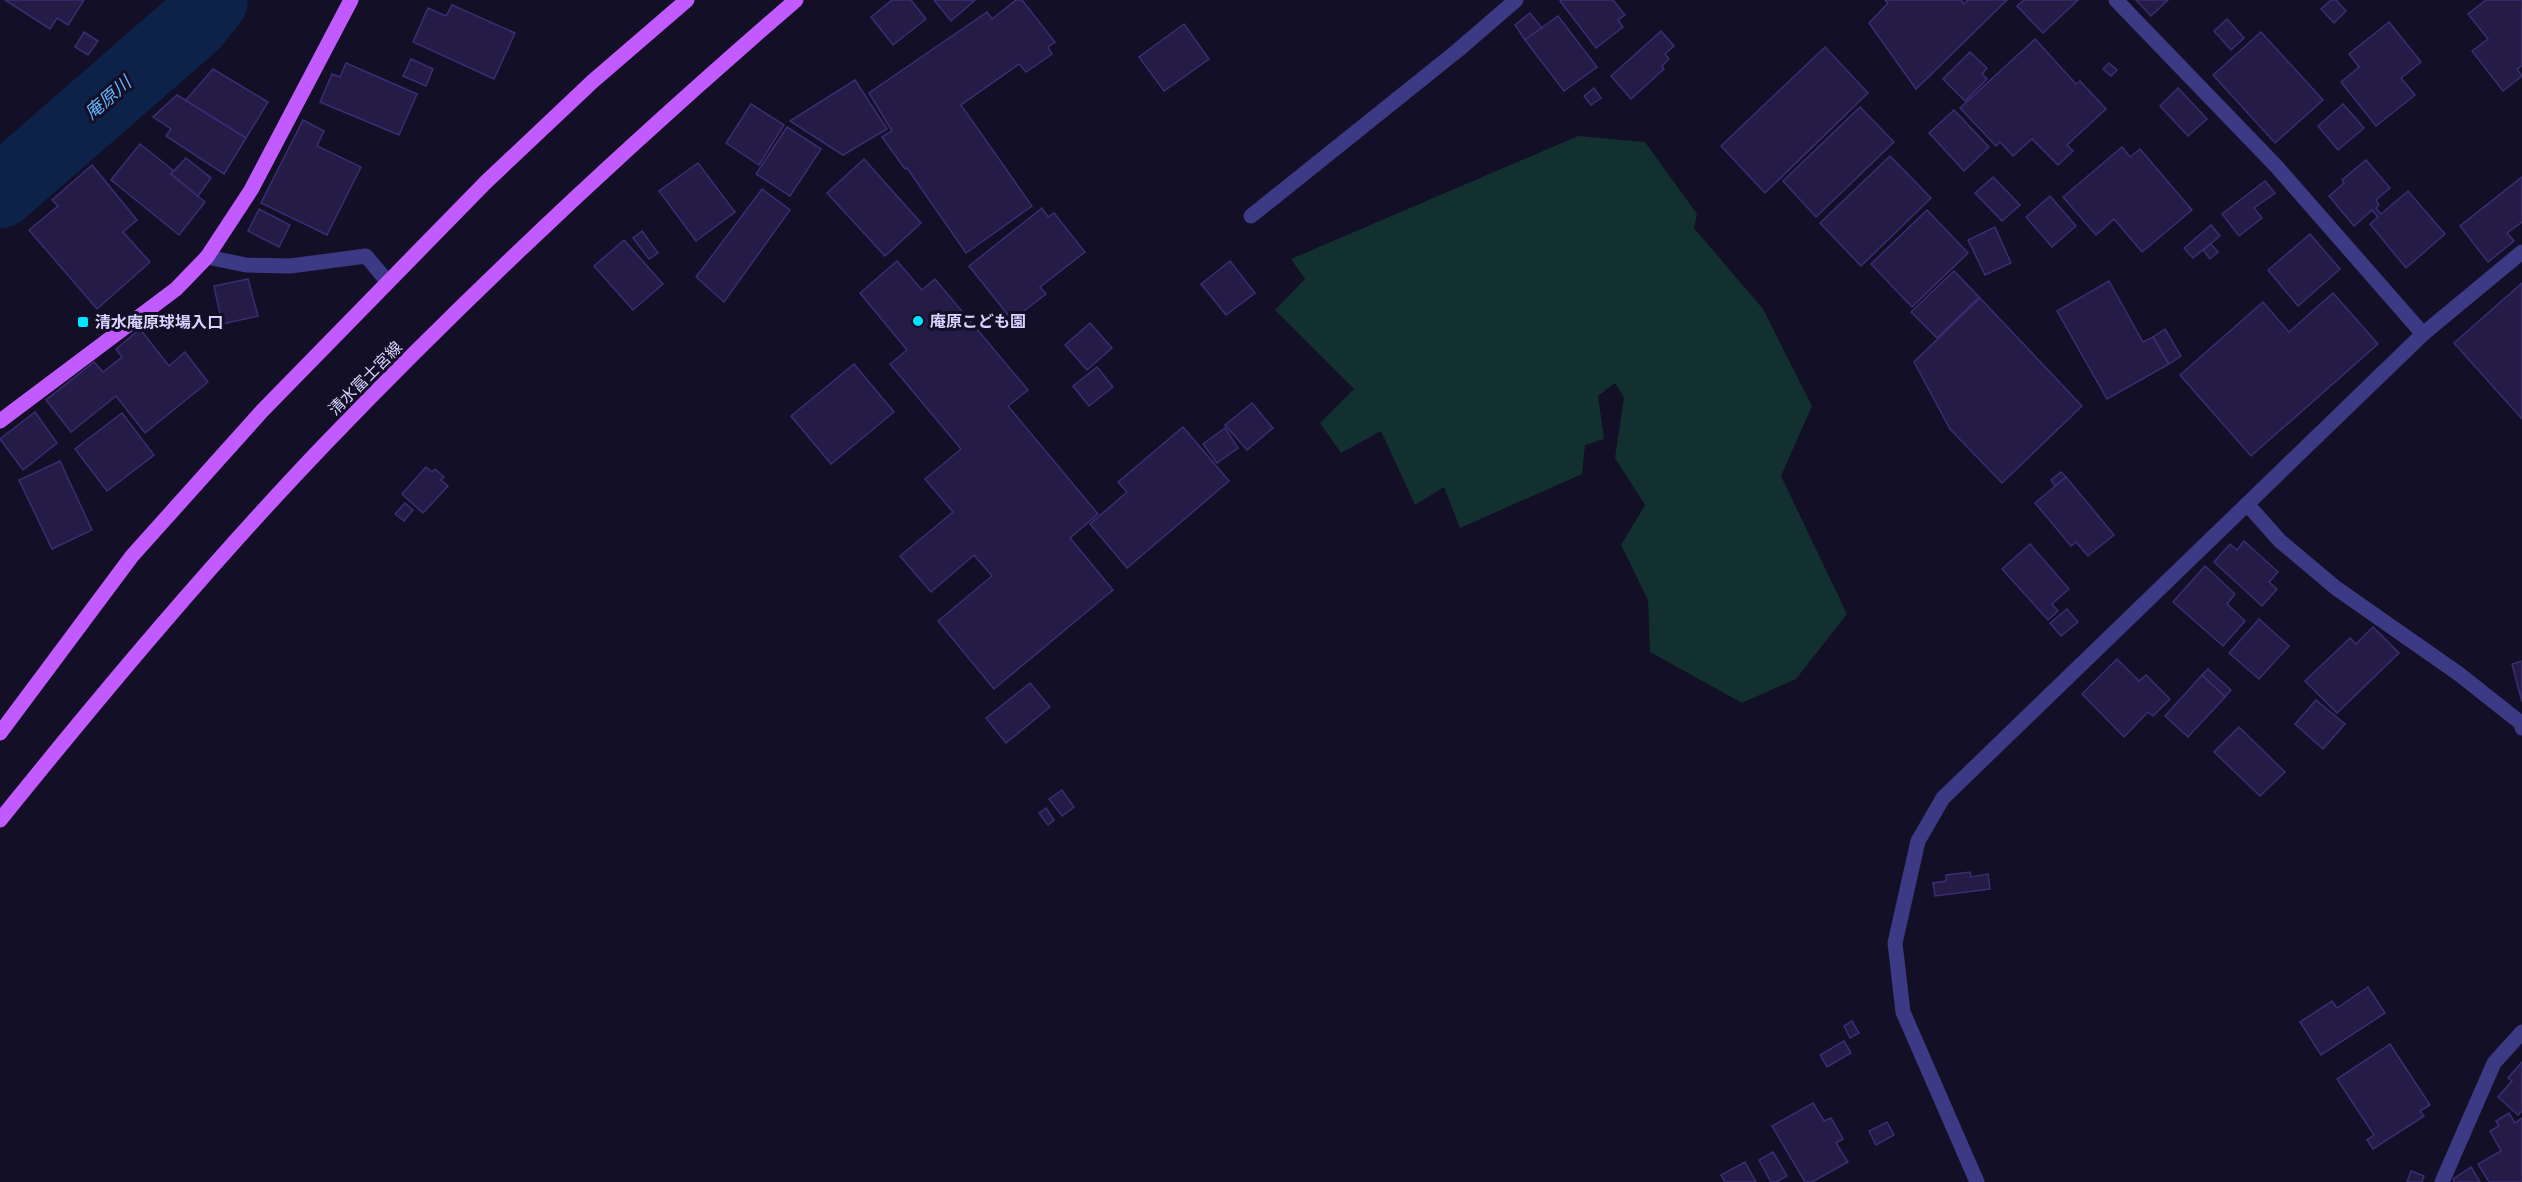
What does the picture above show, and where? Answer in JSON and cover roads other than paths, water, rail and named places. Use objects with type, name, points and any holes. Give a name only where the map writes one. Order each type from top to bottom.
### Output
[{"type":"main road","points":[[0,421],[176,289],[207,257],[251,190],[351,0]]},
{"type":"main road","points":[[0,733],[132,556],[262,411],[486,182],[584,88],[687,0]]},
{"type":"main road","name":"清水富士宮線","points":[[0,820],[122,671],[326,443],[441,325],[556,214],[682,98],[795,0]]},
{"type":"street","points":[[1251,216],[1457,51],[1516,0]]},
{"type":"street","points":[[2116,0],[2277,167],[2423,334]]},
{"type":"street","points":[[1977,1182],[1904,1012],[1895,943],[1918,841],[1943,798],[2423,334],[2522,252]]},
{"type":"street","points":[[207,257],[246,265],[290,266],[366,256],[387,281]]},
{"type":"street","points":[[2247,504],[2280,541],[2336,588],[2459,674],[2521,723],[2522,728]]},
{"type":"street","points":[[2442,1182],[2494,1063],[2522,1032]]},
{"type":"waterway","name":"庵原川","points":[[0,192],[194,23],[212,0]]},
{"type":"place","name":"庵原こども園","points":[[918,321]]},
{"type":"place","name":"清水庵原球場入口","points":[[83,322]]}]
